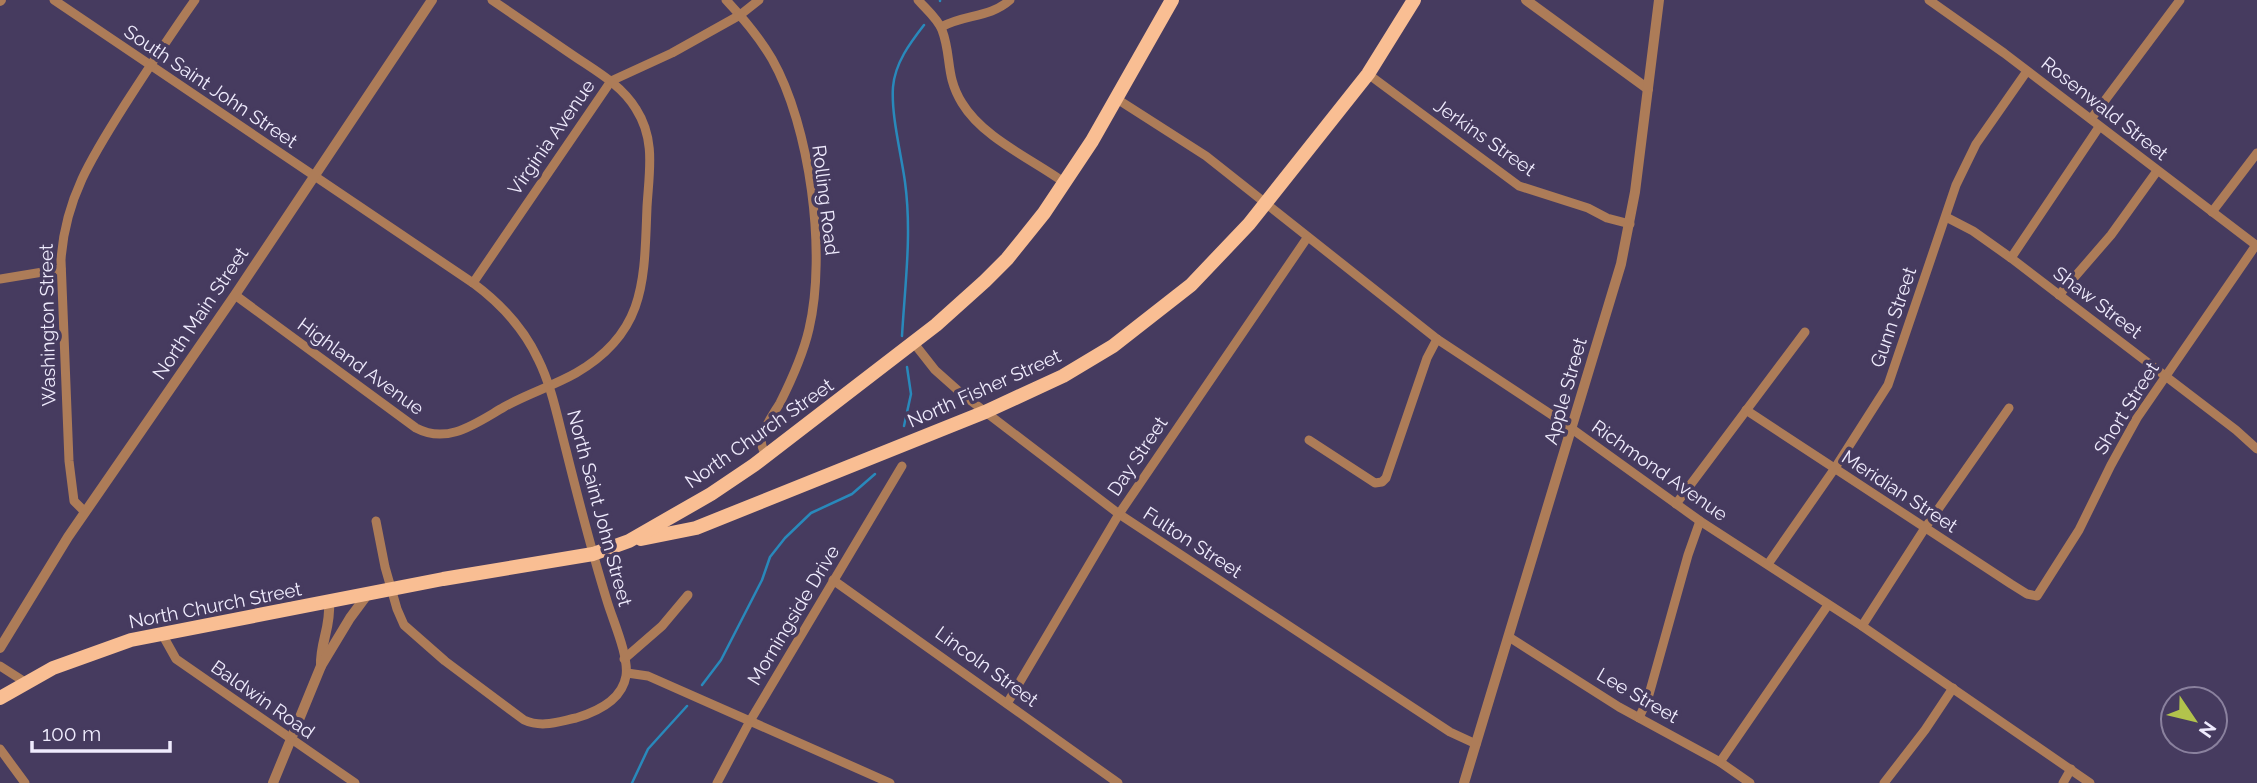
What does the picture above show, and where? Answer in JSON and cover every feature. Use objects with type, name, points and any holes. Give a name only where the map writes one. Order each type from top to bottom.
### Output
[{"type":"main road","name":"North Church Street","points":[[0,698],[53,668],[110,646],[550,559],[593,554],[629,541],[711,494],[766,456],[913,342],[964,300],[1007,259],[1065,183],[1117,100],[1172,0]]},
{"type":"main road","name":"North Fisher Street","points":[[629,541],[696,528],[985,412],[1063,376],[1113,346],[1206,271],[1264,204],[1368,74],[1414,0]]},
{"type":"street","name":"South Saint John Street","points":[[54,0],[313,177]]},
{"type":"street","name":"Washington Street","points":[[85,512],[74,501],[71,481],[61,269],[64,228],[86,167],[194,0]]},
{"type":"street","name":"North Main Street","points":[[0,648],[85,512],[235,295],[432,0]]},
{"type":"street","name":"Highland Avenue","points":[[235,295],[416,428],[430,434],[456,433],[549,386],[591,363],[606,351],[627,325],[644,281],[650,146],[638,111],[623,92],[492,0]]},
{"type":"street","name":"Rolling Road","points":[[726,0],[772,59],[790,100],[810,187],[817,260],[810,327],[799,362],[763,433],[762,446],[766,456]]},
{"type":"street","name":"Virginia Avenue","points":[[473,284],[611,82],[672,53],[740,15],[759,0]]},
{"type":"street","points":[[918,0],[941,27],[953,87],[972,117],[995,137],[1065,183]]},
{"type":"street","points":[[941,27],[958,19],[992,13],[1010,0]]},
{"type":"street","points":[[1526,0],[1648,89]]},
{"type":"street","name":"Apple Street","points":[[1464,783],[1621,264],[1630,224],[1659,0]]},
{"type":"street","name":"Rosenwald Street","points":[[1929,0],[2091,119],[2256,246]]},
{"type":"street","points":[[2091,119],[2180,0]]},
{"type":"street","name":"Gunn Street","points":[[1768,564],[1835,468],[1888,385],[1956,185],[1976,144],[2027,71]]},
{"type":"street","name":"Jerkins Street","points":[[1368,74],[1519,186],[1630,224]]},
{"type":"street","name":"Richmond Avenue","points":[[1117,100],[1206,156],[1437,339],[1700,521],[1862,626],[2090,783]]},
{"type":"street","points":[[2011,258],[2099,127]]},
{"type":"street","points":[[2212,212],[2257,153]]},
{"type":"street","points":[[2059,295],[2111,235],[2157,171]]},
{"type":"street","name":"North Saint John Street","points":[[313,177],[473,284],[518,326],[538,358],[549,386],[627,673]]},
{"type":"street","name":"Shaw Street","points":[[1946,217],[1973,230],[2011,258],[2236,430],[2257,449]]},
{"type":"street","name":"Day Street","points":[[1008,702],[1119,514],[1307,238]]},
{"type":"street","name":"Short Street","points":[[2037,596],[2084,522],[2125,439],[2256,246]]},
{"type":"street","points":[[0,279],[61,269]]},
{"type":"street","points":[[1676,504],[1805,332]]},
{"type":"street","points":[[1310,440],[1375,483],[1385,480],[1427,358],[1437,339]]},
{"type":"street","name":"Fulton Street","points":[[913,342],[948,383],[1119,514],[1450,732],[1476,744]]},
{"type":"street","points":[[1862,626],[1925,528],[2009,408]]},
{"type":"street","name":"Meridian Street","points":[[1746,410],[2019,589],[2037,596]]},
{"type":"street","name":"Morningside Drive","points":[[717,783],[750,721],[902,466]]},
{"type":"street","points":[[376,521],[392,590],[404,625],[445,661],[524,720],[546,725],[598,710],[618,692],[627,673],[649,676],[890,783]]},
{"type":"street","points":[[1639,718],[1648,698],[1700,521]]},
{"type":"street","name":"Lincoln Street","points":[[833,580],[1008,702],[1118,783]]},
{"type":"street","points":[[274,783],[321,666],[367,595]]},
{"type":"street","points":[[624,659],[662,626],[688,596]]},
{"type":"street","points":[[321,666],[320,650],[328,631],[329,602]]},
{"type":"street","points":[[1720,762],[1828,605]]},
{"type":"street","name":"Baldwin Road","points":[[163,634],[176,659],[355,783]]},
{"type":"street","name":"Lee Street","points":[[1509,637],[1639,718],[1720,762],[1750,783]]},
{"type":"street","points":[[0,666],[25,682]]},
{"type":"street","points":[[1884,783],[1953,688]]},
{"type":"street","points":[[0,749],[25,783]]},
{"type":"street","points":[[2063,783],[2071,769]]},
{"type":"waterway","points":[[902,336],[908,221],[905,182],[893,110],[893,87],[900,62],[924,25]]},
{"type":"waterway","points":[[904,426],[911,394],[907,367]]},
{"type":"waterway","points":[[702,685],[721,660],[762,580],[770,557],[785,538],[811,513],[852,494],[875,474]]},
{"type":"waterway","points":[[632,783],[648,749],[687,706]]}]
